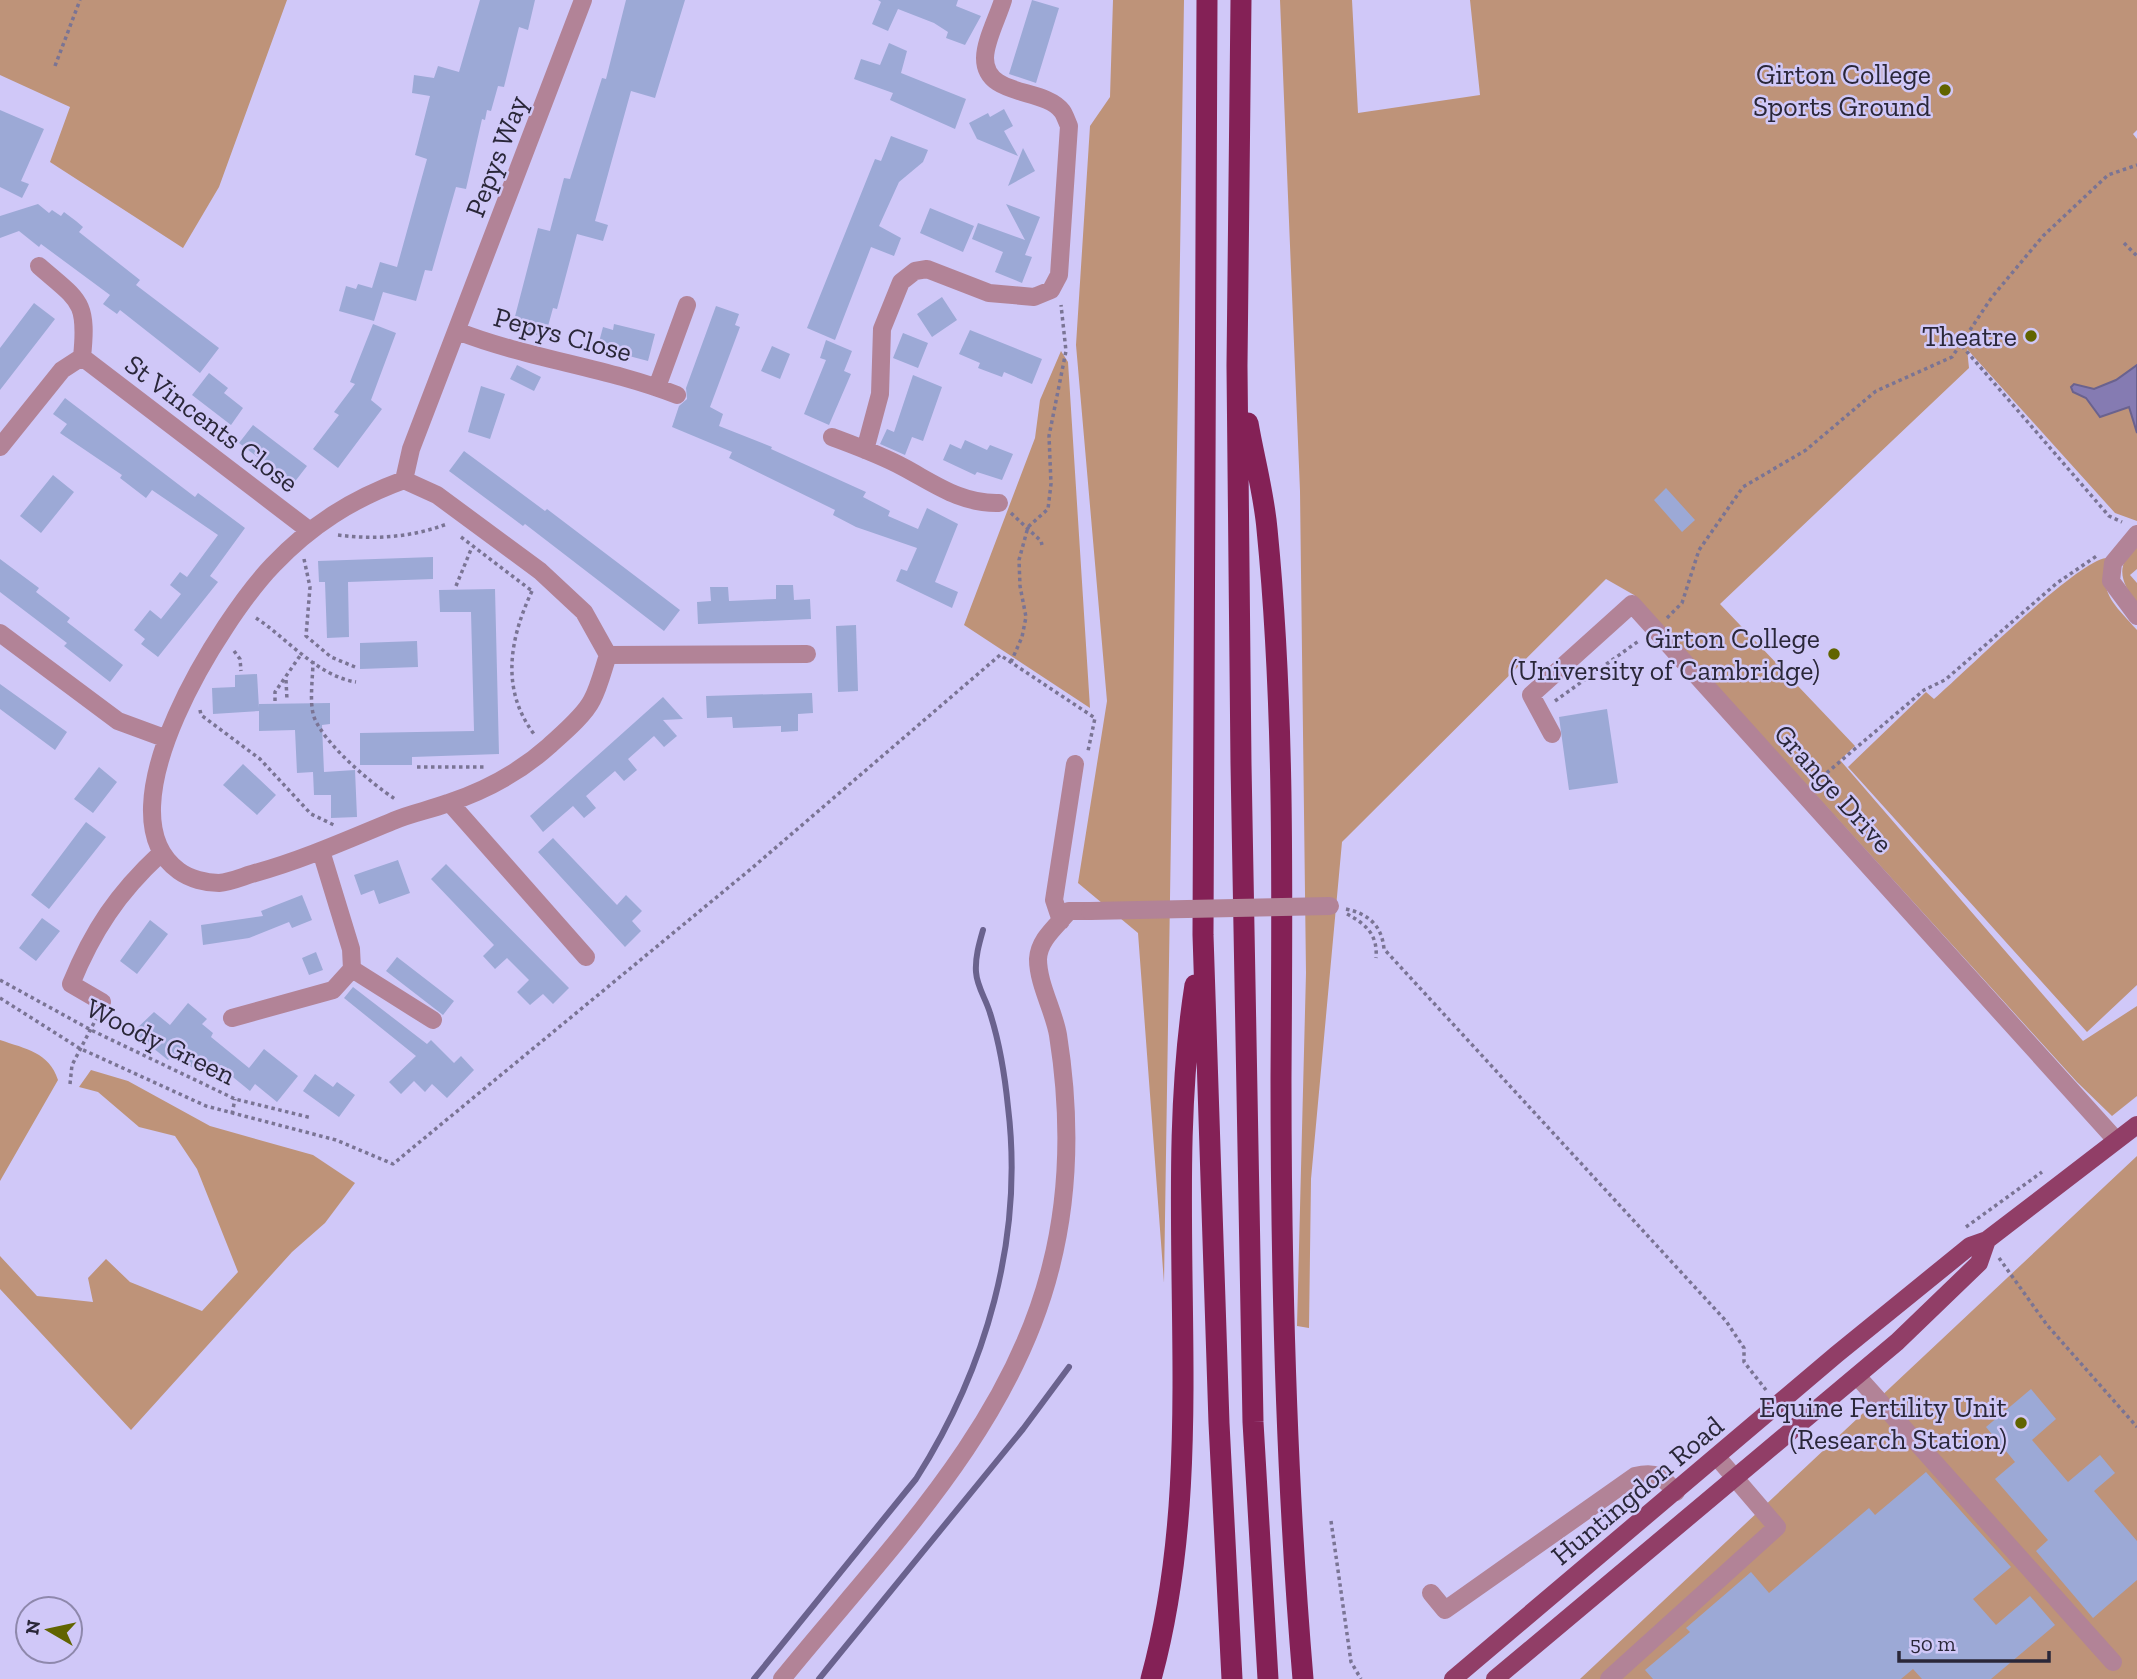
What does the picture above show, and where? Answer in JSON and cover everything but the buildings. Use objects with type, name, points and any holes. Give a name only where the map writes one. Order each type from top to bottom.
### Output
[{"type":"highway","points":[[1207,0],[1203,935],[1220,1436],[1232,1679]]},
{"type":"highway","points":[[1241,0],[1237,366],[1253,1422],[1268,1679]]},
{"type":"highway","points":[[1237,366],[1267,526],[1277,675],[1282,975],[1281,1278],[1290,1519],[1303,1679]]},
{"type":"highway","points":[[1152,1679],[1162,1639],[1175,1558],[1180,1497],[1187,1035],[1203,935]]},
{"type":"main road","name":"Huntingdon Road","points":[[1453,1679],[1837,1354],[1970,1246],[1987,1240],[2137,1125]]},
{"type":"main road","name":"Huntingdon Road","points":[[1495,1679],[1857,1376],[1979,1263],[1987,1240]]},
{"type":"main road","points":[[1837,1354],[1857,1376]]},
{"type":"street","name":"Pepys Way","points":[[457,331],[583,0]]},
{"type":"street","points":[[864,450],[880,394],[882,329],[901,282],[915,271],[927,269],[989,293],[1034,298],[1051,290],[1059,275],[1069,126],[1062,111],[1050,102],[1008,88],[997,82],[988,71],[985,57],[1003,0]]},
{"type":"street","points":[[0,447],[62,370],[82,357],[86,323],[78,300],[39,265]]},
{"type":"street","name":"Pepys Close","points":[[657,387],[687,305]]},
{"type":"street","name":"Pepys Close","points":[[457,331],[488,343],[633,379],[677,395]]},
{"type":"street","points":[[102,1002],[72,984],[85,949],[126,885],[160,854],[180,872],[200,881],[221,883],[321,851],[402,817],[450,803],[506,777],[548,747],[592,702],[608,655],[584,612],[540,571],[438,495],[404,480],[411,449],[457,331]]},
{"type":"street","name":"St Vincents Close","points":[[82,357],[318,531]]},
{"type":"street","points":[[832,437],[902,467],[946,492],[981,503],[999,503]]},
{"type":"street","name":"St Vincents Close","points":[[160,854],[152,816],[167,739],[183,695],[244,596],[362,495],[404,480]]},
{"type":"street","points":[[2132,529],[2113,563],[2111,581],[2137,615]]},
{"type":"street","name":"Grange Drive","points":[[1540,712],[1531,695],[1632,604],[2116,1140]]},
{"type":"street","points":[[0,633],[118,721],[167,739]]},
{"type":"street","points":[[608,655],[807,654]]},
{"type":"street","points":[[1540,712],[1552,734]]},
{"type":"street","points":[[1060,921],[1054,900],[1081,763]]},
{"type":"street","points":[[450,803],[586,957]]},
{"type":"street","points":[[232,1018],[333,990],[352,969],[351,948],[321,851]]},
{"type":"street","points":[[782,1679],[914,1521],[971,1441],[1011,1371],[1038,1310],[1051,1265],[1060,1213],[1066,1117],[1056,1026],[1038,960],[1041,944],[1069,911],[1330,906]]},
{"type":"street","points":[[352,969],[433,1020]]},
{"type":"street","points":[[1857,1376],[2113,1662]]},
{"type":"street","points":[[1609,1679],[1777,1527],[1717,1457]]},
{"type":"street","points":[[1431,1593],[1446,1610],[1635,1476],[1650,1473],[1661,1475],[1676,1492]]},
{"type":"path","points":[[55,66],[80,0]]},
{"type":"path","points":[[1540,712],[1655,629],[1682,603],[1699,550],[1743,486],[1806,450],[1876,391],[1952,357],[1962,346],[1992,297],[2043,236],[2108,175],[2137,165]]},
{"type":"path","points":[[2124,243],[2137,256]]},
{"type":"path","points":[[1011,662],[1022,637],[1026,617],[1019,560],[1028,527],[1048,509],[1051,484],[1049,436],[1066,351],[1059,275]]},
{"type":"path","points":[[1962,346],[2109,516],[2132,529]]},
{"type":"path","points":[[318,531],[363,538],[408,536],[453,522],[443,515]]},
{"type":"path","points":[[1028,527],[1042,545]]},
{"type":"path","points":[[459,531],[461,539],[531,591],[543,591]]},
{"type":"path","points":[[456,586],[472,547]]},
{"type":"path","points":[[1804,793],[1924,690],[1945,680],[2057,583],[2095,555],[2122,551]]},
{"type":"path","points":[[301,552],[310,587],[306,636],[331,657],[355,667]]},
{"type":"path","points":[[531,591],[516,625],[511,653],[512,675],[517,701],[529,727],[540,741]]},
{"type":"path","points":[[247,616],[256,618],[332,673],[356,682]]},
{"type":"path","points":[[232,649],[240,659],[241,671]]},
{"type":"path","points":[[275,701],[275,692],[286,680],[302,653]]},
{"type":"path","points":[[0,998],[79,1048],[206,1106],[336,1140],[393,1164],[742,877],[1000,655],[1095,718],[1081,763]]},
{"type":"path","points":[[313,661],[313,715],[320,727],[376,789],[398,801]]},
{"type":"path","points":[[286,680],[287,700]]},
{"type":"path","points":[[198,702],[201,715],[260,760],[311,814],[336,826],[348,823]]},
{"type":"path","points":[[417,767],[492,766]]},
{"type":"path","points":[[1330,906],[1371,931],[1377,944],[1376,958]]},
{"type":"path","points":[[1330,906],[1370,918],[1383,933],[1384,950],[1726,1321],[1744,1348],[1744,1362],[1763,1388],[1782,1403]]},
{"type":"path","name":"Woody Green","points":[[0,980],[91,1030],[235,1100],[313,1118]]},
{"type":"path","points":[[71,1084],[72,1065],[91,1030]]},
{"type":"path","points":[[232,1114],[235,1100]]},
{"type":"path","points":[[1958,1232],[2052,1165]]},
{"type":"path","points":[[1987,1240],[2046,1325],[2137,1427]]},
{"type":"path","points":[[1331,1521],[1351,1662],[1361,1679]]},
{"type":"shaded area","points":[[0,0],[287,0],[219,187],[183,248],[50,162],[70,107],[0,75]]},
{"type":"shaded area","points":[[1113,0],[1184,0],[1164,1283],[1138,933],[1078,883],[1107,701],[1076,345],[1090,126],[1110,97]]},
{"type":"shaded area","points":[[1280,0],[1352,0],[1358,113],[1480,95],[1470,0],[2137,0],[2137,130],[2133,134],[2137,139],[2137,521],[2115,513],[1967,349],[1969,368],[1720,604],[1855,746],[1840,760],[2083,1041],[2137,1006],[2137,1096],[2112,1116],[2077,1082],[1634,595],[1606,579],[1342,842],[1311,1179],[1309,1328],[1297,1326],[1306,973],[1300,491]]},
{"type":"shaded area","points":[[1061,351],[1068,362],[1090,708],[964,625],[1035,438],[1040,400]]},
{"type":"shaded area","points":[[2137,365],[2137,433],[2129,407],[2100,417],[2086,398],[2073,392],[2071,387],[2074,384],[2094,389],[2116,380]]},
{"type":"shaded area","points":[[2137,546],[2137,569],[2130,575],[2137,583],[2137,604],[2122,574],[2125,560]]},
{"type":"shaded area","points":[[2106,558],[2105,581],[2110,598],[2137,630],[2137,985],[2087,1032],[1848,767],[1926,692],[1934,699],[2046,598],[2091,564]]},
{"type":"shaded area","points":[[0,1040],[43,1057],[58,1080],[0,1181]]},
{"type":"shaded area","points":[[91,1070],[128,1081],[210,1126],[313,1155],[355,1183],[325,1223],[292,1252],[131,1430],[0,1289],[0,1256],[37,1296],[93,1302],[88,1278],[106,1259],[130,1282],[202,1311],[238,1272],[197,1169],[175,1136],[139,1127],[98,1092],[79,1087]]},
{"type":"shaded area","points":[[2137,1156],[2137,1679],[1580,1679]]},
{"type":"waterway","points":[[754,1679],[916,1479],[941,1437],[980,1347],[994,1301],[1004,1253],[1012,1156],[1001,1059],[976,972],[983,930]]},
{"type":"waterway","points":[[819,1679],[1023,1429],[1069,1367]]},
{"type":"place","name":"Girton College Sports Ground","points":[[1945,90]]},
{"type":"place","name":"Theatre","points":[[2031,336]]},
{"type":"place","name":"Girton College (University of Cambridge)","points":[[1834,654]]},
{"type":"place","name":"Equine Fertility Unit (Research Station)","points":[[2021,1423]]}]
